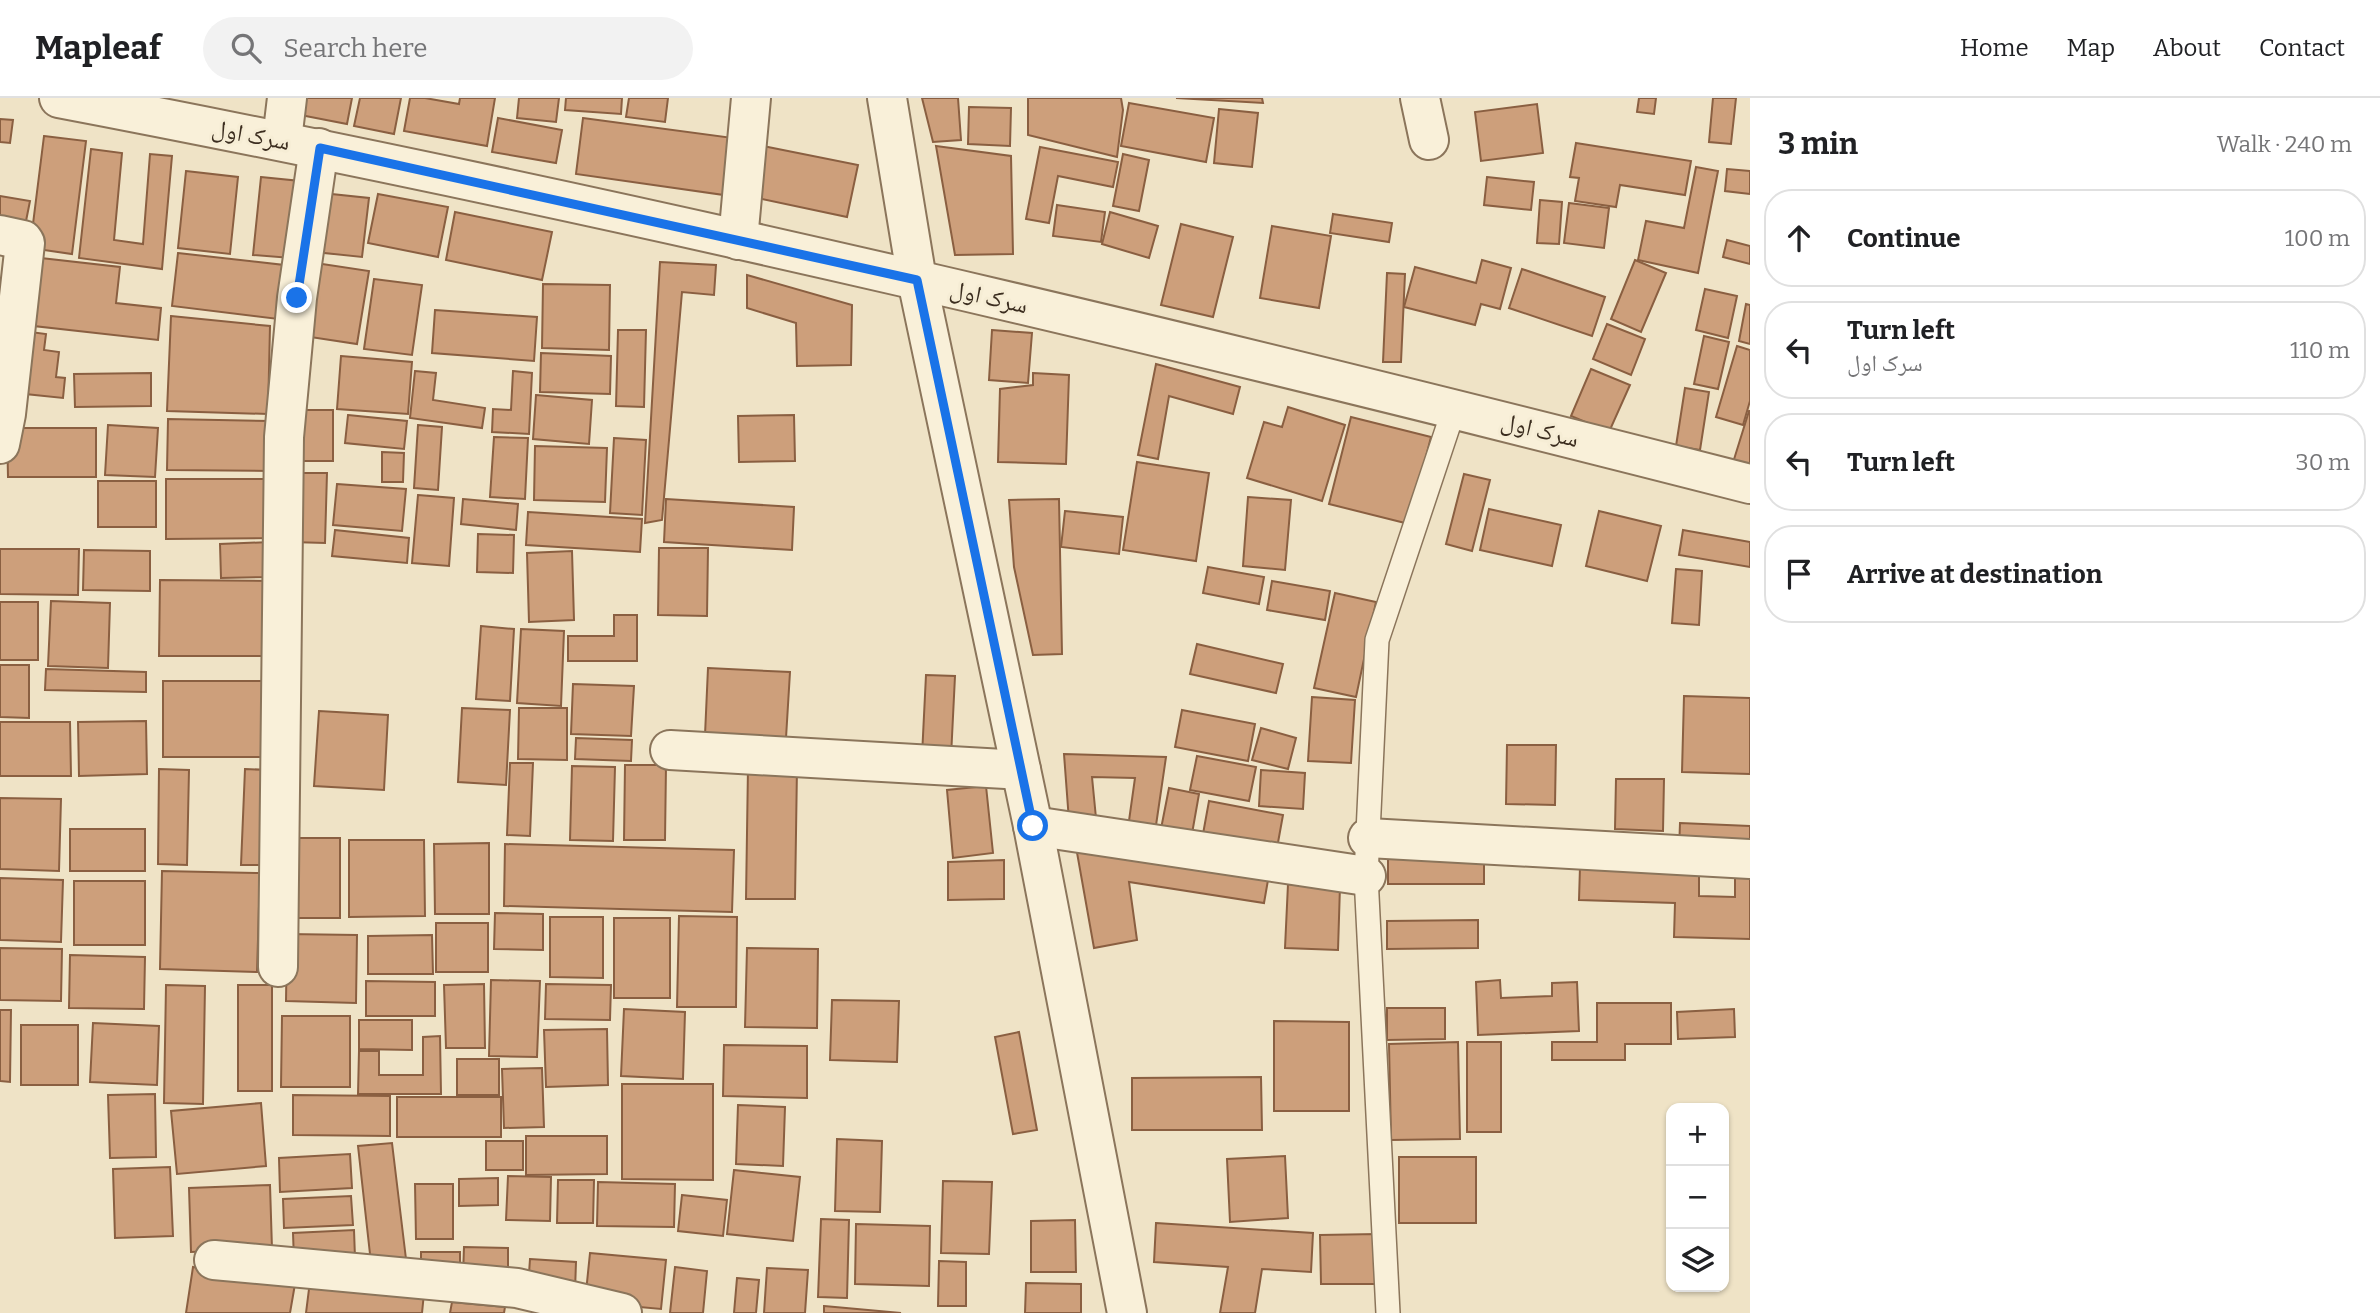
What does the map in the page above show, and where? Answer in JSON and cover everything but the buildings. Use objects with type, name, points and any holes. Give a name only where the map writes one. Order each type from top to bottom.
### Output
[{"type":"street","name":"سرک اول","points":[[58,98],[320,148],[917,280],[1454,409],[1750,484]]},
{"type":"street","points":[[282,140],[286,98]]},
{"type":"street","points":[[738,240],[751,98]]},
{"type":"street","points":[[887,98],[917,280],[1033,826],[1127,1313]]},
{"type":"street","points":[[1420,98],[1429,140]]},
{"type":"street","points":[[278,967],[284,438],[297,298],[320,148]]},
{"type":"street","points":[[0,235],[23,240],[25,243],[6,414],[0,444]]},
{"type":"street","points":[[670,750],[1021,770]]},
{"type":"street","points":[[1033,826],[1366,876]]},
{"type":"street","points":[[1368,838],[1750,859]]},
{"type":"street","points":[[214,1260],[517,1288],[622,1313]]},
{"type":"lane","points":[[1388,1313],[1366,876],[1377,640],[1454,409]]},
{"type":"route","points":[[297,298],[320,148],[917,280],[1033,826]]}]
